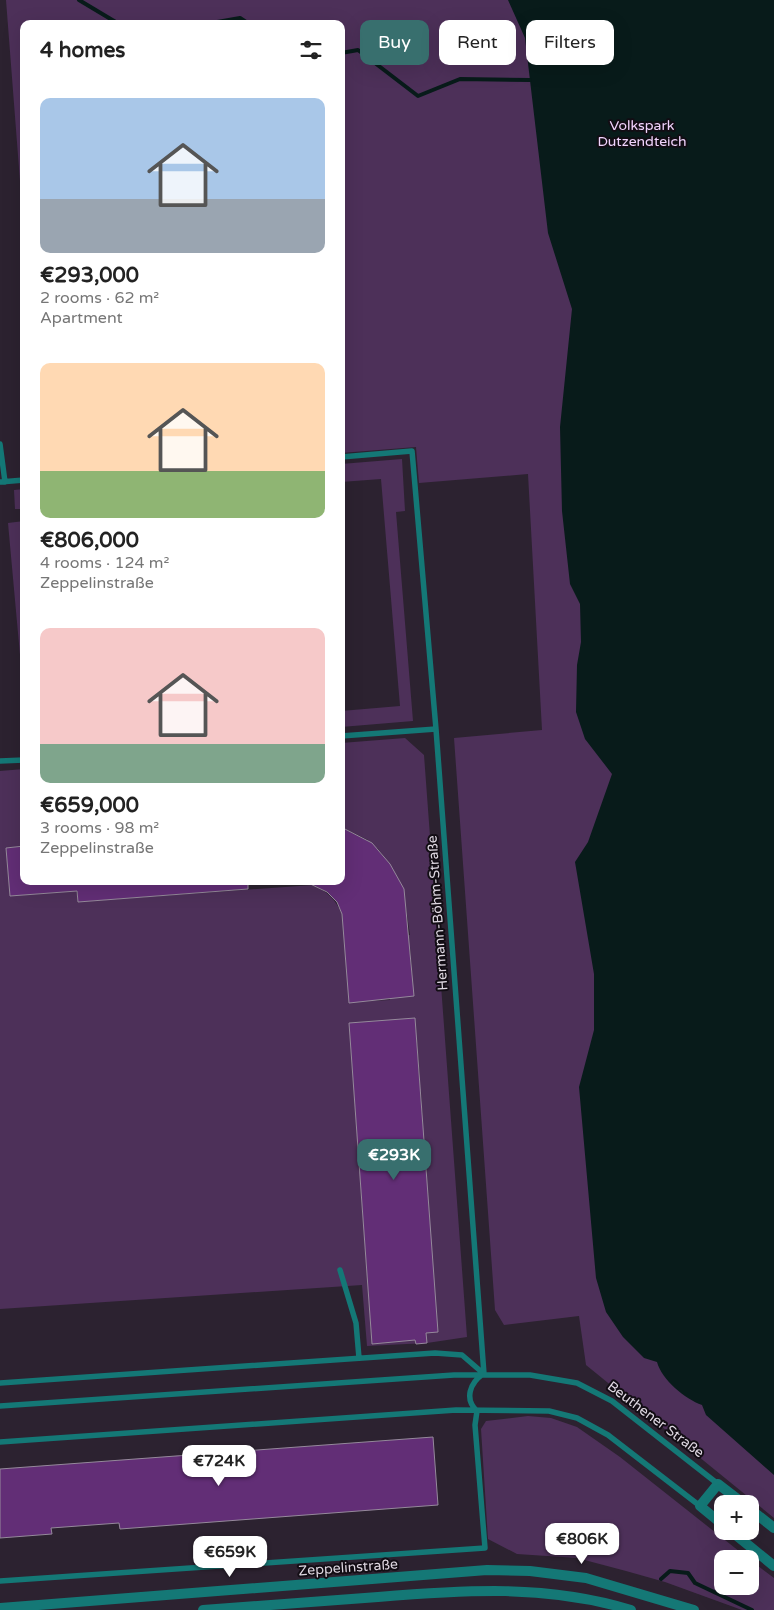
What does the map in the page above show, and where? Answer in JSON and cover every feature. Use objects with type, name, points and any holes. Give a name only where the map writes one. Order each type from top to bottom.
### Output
[{"type":"street","name":"Beuthener Straße","points":[[718,1484],[732,1495]]},
{"type":"street","points":[[714,1517],[700,1506],[718,1484]]},
{"type":"street","points":[[759,1516],[774,1528]]},
{"type":"street","points":[[742,1540],[774,1566]]},
{"type":"street","name":"Zeppelinstraße","points":[[0,1608],[487,1570],[530,1571],[586,1578],[694,1610]]},
{"type":"street","points":[[204,1610],[476,1589],[543,1593],[598,1600],[631,1610]]},
{"type":"lane","points":[[0,444],[2,482],[20,480]]},
{"type":"lane","name":"Hermann-Böhm-Straße","points":[[345,457],[412,452],[436,729],[484,1374]]},
{"type":"lane","points":[[345,736],[436,729]]},
{"type":"lane","points":[[0,761],[20,760]]},
{"type":"lane","points":[[340,1270],[356,1323],[359,1358]]},
{"type":"lane","points":[[0,1383],[434,1353],[462,1355],[484,1374],[476,1380],[469,1392],[469,1401],[477,1411],[475,1426],[485,1548],[0,1581]]},
{"type":"lane","name":"Beuthener Straße","points":[[0,1406],[484,1374],[548,1377],[587,1387],[628,1412],[718,1484]]},
{"type":"lane","points":[[0,1442],[446,1411],[549,1411],[576,1418],[621,1444],[700,1506]]},
{"type":"green space","name":"Volkspark Dutzendteich","points":[[6,0],[774,0],[774,1518],[759,1506],[759,1495],[746,1495],[586,1365],[579,1316],[504,1325],[495,1310],[454,738],[542,730],[528,474],[419,483],[416,447],[345,453],[345,20],[20,20],[20,181]]},
{"type":"green space","points":[[402,459],[405,511],[396,512],[413,721],[345,727],[345,711],[400,706],[381,479],[345,482],[345,464]]},
{"type":"green space","points":[[20,489],[20,509],[15,509],[14,490]]},
{"type":"green space","points":[[20,522],[20,655],[8,523]]},
{"type":"green space","points":[[405,738],[424,755],[467,1337],[427,1343],[367,1346],[362,1285],[0,1309],[0,771],[20,769],[20,846],[6,848],[10,896],[63,892],[71,885],[76,885],[78,902],[313,885],[330,896],[342,914],[349,1002],[390,1000],[389,986],[413,984],[410,947],[387,949],[386,937],[410,935],[404,899],[397,879],[377,848],[352,859],[368,840],[345,829],[345,743]],"holes":[[[415,1019],[416,1031],[392,1033],[417,1043],[420,1079],[396,1081],[421,1091],[423,1127],[400,1129],[424,1139],[427,1175],[403,1177],[427,1187],[430,1223],[415,1340],[372,1344],[349,1023]]]},
{"type":"green space","points":[[528,1416],[551,1418],[577,1427],[620,1457],[714,1531],[714,1540],[725,1540],[738,1550],[714,1550],[714,1595],[759,1595],[759,1567],[774,1578],[774,1610],[742,1610],[665,1582],[577,1558],[517,1554],[488,1539],[481,1429],[486,1421]]},
{"type":"shaded area","name":"Volkspark Dutzendteich","points":[[508,0],[774,0],[774,1475],[706,1415],[702,1405],[688,1398],[675,1388],[664,1375],[657,1362],[644,1358],[623,1337],[606,1312],[596,1278],[579,1087],[594,1030],[594,974],[575,862],[588,842],[612,774],[585,739],[576,712],[577,665],[581,642],[580,604],[570,584],[562,511],[560,427],[572,309],[548,233],[528,65],[614,65],[614,20],[526,20],[526,46],[525,38]]},
{"type":"building","points":[[345,829],[372,843],[390,864],[404,889],[414,996],[349,1003],[342,914],[337,902],[327,892],[312,885],[345,885]]},
{"type":"building","points":[[20,846],[20,885],[248,885],[248,889],[78,902],[77,891],[10,896],[6,848]]},
{"type":"building","points":[[415,1018],[438,1332],[426,1333],[427,1343],[416,1344],[415,1340],[372,1344],[349,1023]]},
{"type":"building","points":[[433,1437],[438,1505],[120,1529],[119,1523],[51,1528],[52,1534],[0,1538],[0,1469]]},
{"type":"waterway","points":[[79,0],[112,20]]},
{"type":"waterway","points":[[229,20],[240,18],[243,20]]},
{"type":"waterway","points":[[345,52],[358,50],[418,96],[460,79],[530,80]]},
{"type":"waterway","points":[[661,1579],[670,1571],[688,1573],[695,1583],[752,1610]]}]
